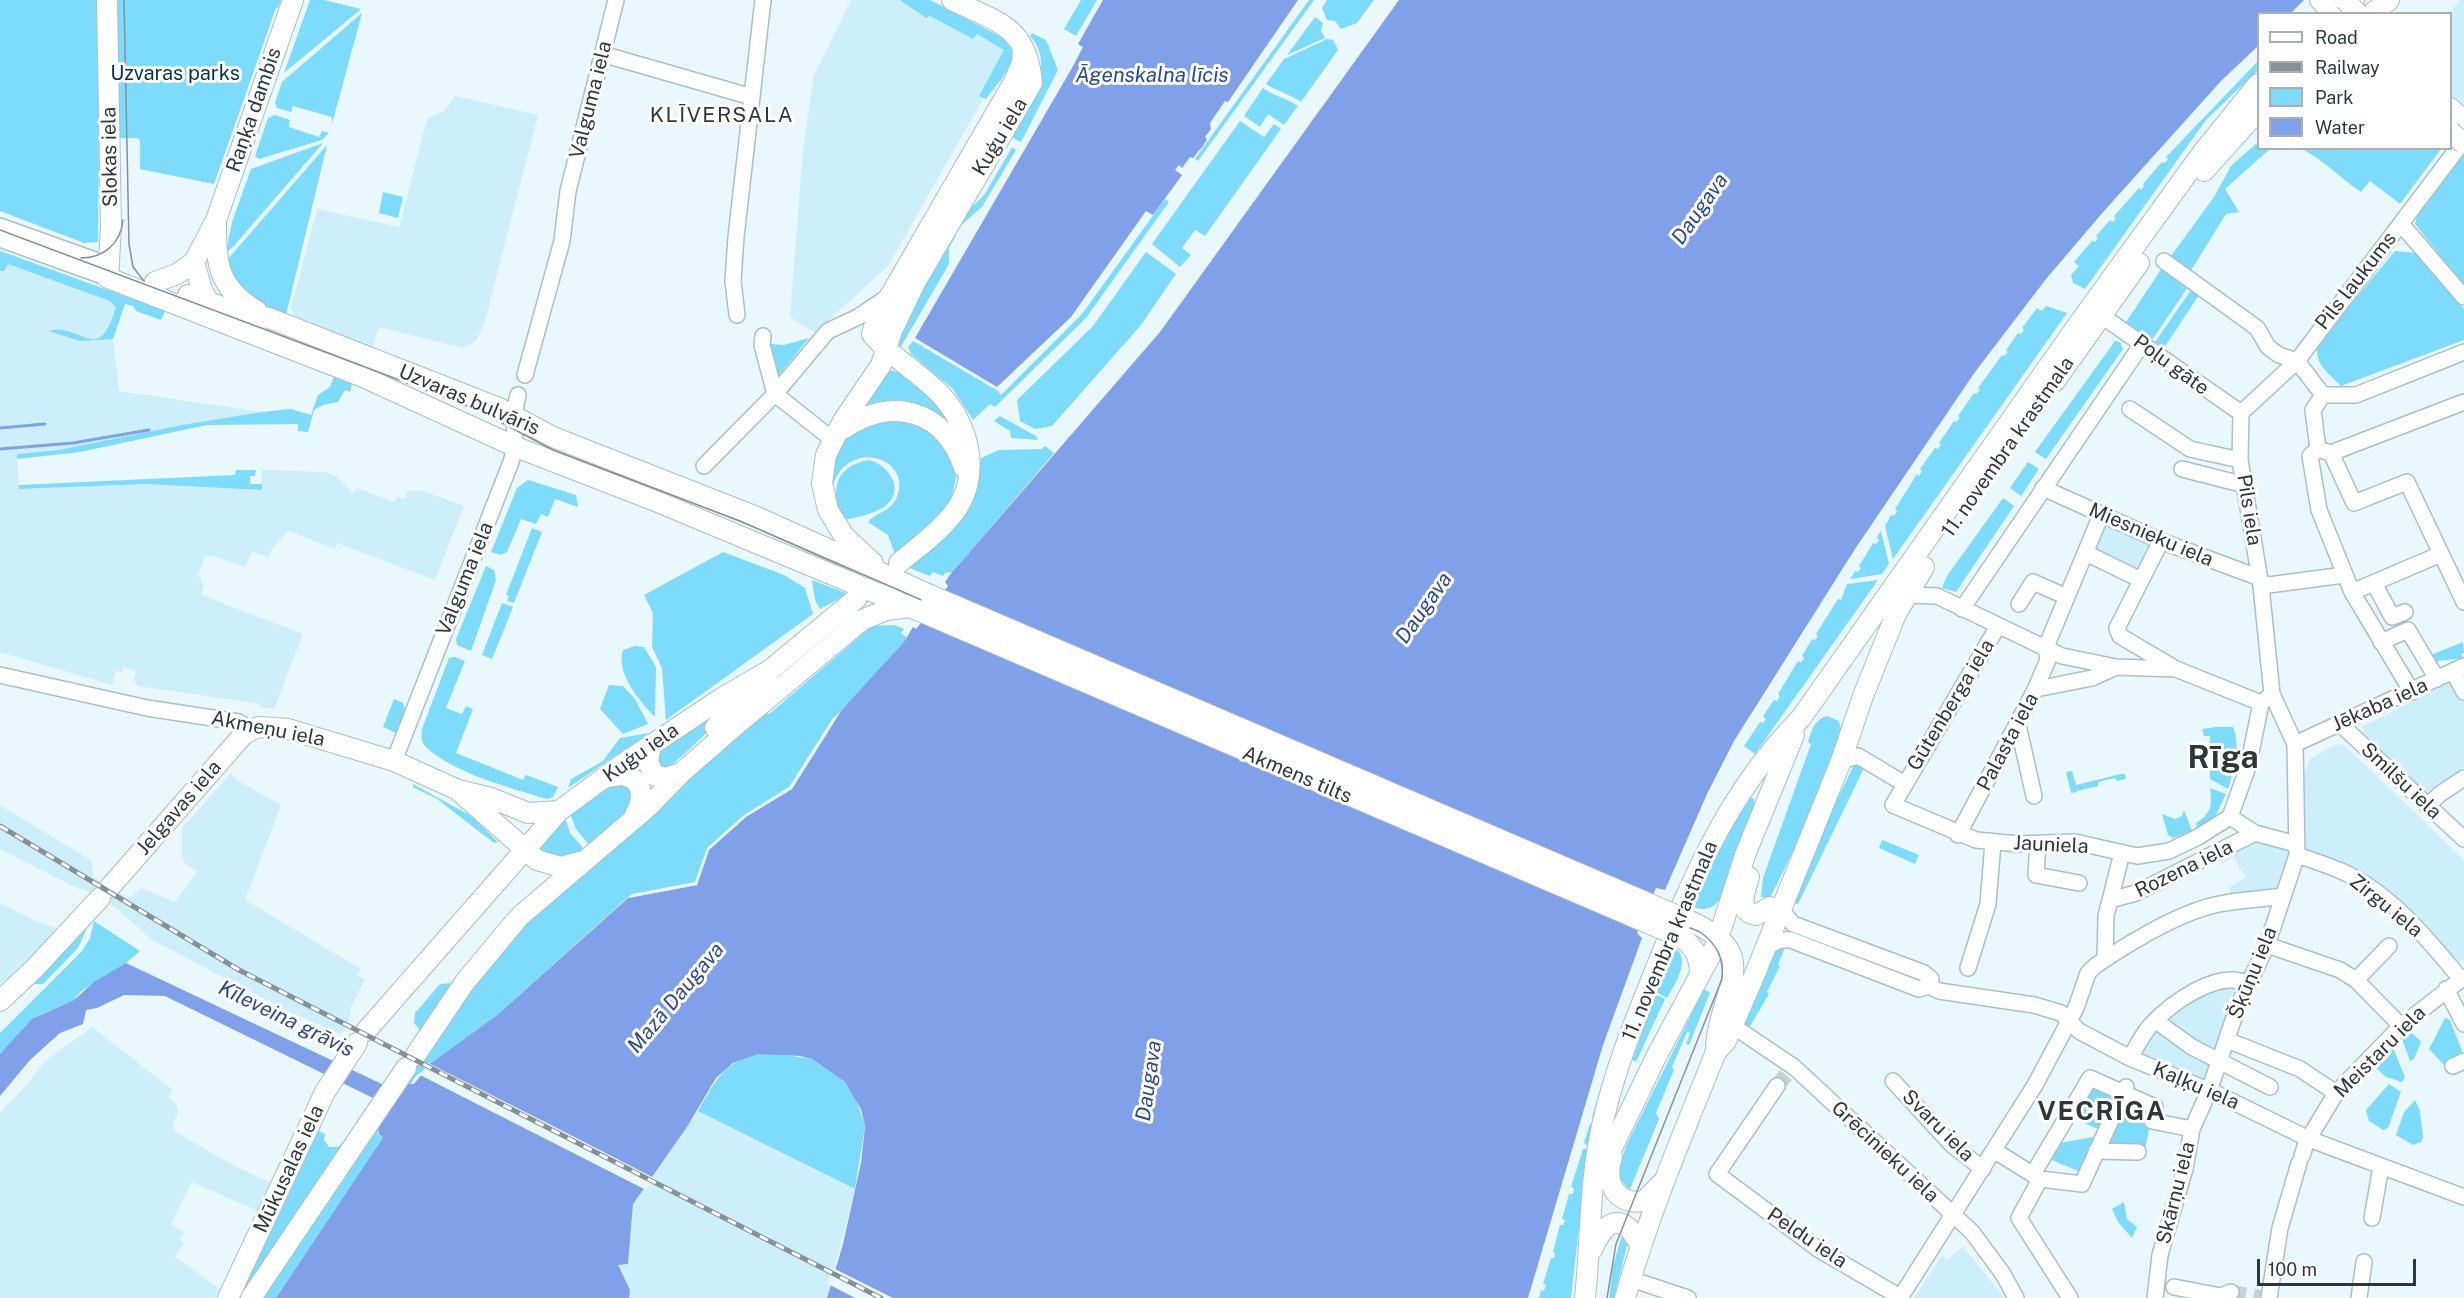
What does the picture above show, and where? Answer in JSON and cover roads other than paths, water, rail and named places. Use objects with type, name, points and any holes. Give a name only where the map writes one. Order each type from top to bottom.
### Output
[{"type":"main road","name":"Slokas iela","points":[[107,0],[111,227],[109,272]]},
{"type":"main road","name":"Raņķa dambis","points":[[194,262],[216,220],[293,0]]},
{"type":"main road","name":"Kuģu iela","points":[[872,334],[892,291],[989,140],[1032,83],[1030,61],[1023,44],[1013,31],[952,0]]},
{"type":"main road","points":[[2320,0],[2334,12]]},
{"type":"main road","points":[[2345,0],[2356,12]]},
{"type":"main road","points":[[2339,12],[2354,0]]},
{"type":"main road","points":[[2372,12],[2383,0]]},
{"type":"main road","points":[[2373,12],[2390,0]]},
{"type":"main road","name":"11. novembra krastmala","points":[[1593,1188],[1700,974],[1721,925],[1766,801],[1798,727],[1834,672],[2116,272],[2227,120],[2257,86]]},
{"type":"main road","points":[[2452,109],[2464,122]]},
{"type":"main road","name":"11. novembra krastmala","points":[[1625,1298],[1640,1245],[1662,1182],[1776,905],[1841,761],[1871,675],[1896,614],[1927,562],[2212,160],[2257,113]]},
{"type":"main road","points":[[2452,131],[2464,142]]},
{"type":"main road","name":"Kuģu iela","points":[[877,570],[869,557],[844,536],[828,510],[822,490],[823,469],[836,436],[881,365],[916,281],[989,140]]},
{"type":"main road","name":"Raņķa dambis","points":[[216,220],[217,256],[222,279],[242,302],[269,318]]},
{"type":"main road","points":[[155,282],[177,274],[194,262],[207,302],[222,321]]},
{"type":"main road","name":"Uzvaras bulvāris","points":[[109,272],[155,282],[245,315],[269,318],[512,415],[553,437],[724,504],[877,570],[919,604]]},
{"type":"main road","name":"Uzvaras bulvāris","points":[[109,272],[222,321],[363,377],[516,447],[919,604]]},
{"type":"main road","points":[[872,334],[886,350],[938,391],[955,413],[967,444],[966,491],[953,514],[898,563]]},
{"type":"main road","points":[[836,436],[862,416],[876,412],[901,410],[913,413],[934,424],[951,442],[968,480]]},
{"type":"main road","name":"Kuģu iela","points":[[681,773],[691,756],[770,670],[856,598]]},
{"type":"main road","name":"Kuģu iela","points":[[582,861],[633,819],[681,773],[861,620],[886,610],[919,604]]},
{"type":"main road","name":"Akmens tilts","points":[[919,604],[1688,924]]},
{"type":"main road","points":[[1834,672],[1857,661],[1864,667],[1853,707],[1850,735]]},
{"type":"main road","name":"Kuģu iela","points":[[523,849],[559,811],[651,745],[770,670]]},
{"type":"main road","name":"Akmeņu iela","points":[[249,730],[267,726],[288,729],[394,760],[458,790],[491,798],[528,813],[559,811]]},
{"type":"main road","points":[[1776,905],[1756,915],[1750,914],[1742,902],[1756,849],[1791,753],[1798,727]]},
{"type":"main road","name":"11. novembra krastmala","points":[[1585,1298],[1593,1188],[1601,1127],[1618,1067],[1636,1017],[1712,839],[1739,792],[1764,759],[1798,727]]},
{"type":"main road","name":"Jelgavas iela","points":[[0,1001],[35,968],[105,893],[249,730]]},
{"type":"main road","points":[[651,745],[648,762],[654,775],[665,778],[681,773]]},
{"type":"main road","points":[[1764,759],[1766,801]]},
{"type":"main road","points":[[606,777],[625,775],[634,780],[640,789],[640,807],[633,819]]},
{"type":"main road","name":"Akmeņu iela","points":[[458,790],[523,849],[549,865],[561,867],[582,861]]},
{"type":"main road","name":"Mūkusalas iela","points":[[228,1298],[330,1082],[361,1037],[476,908],[523,849]]},
{"type":"main road","name":"Mūkusalas iela","points":[[251,1298],[465,982],[505,931],[582,861]]},
{"type":"main road","name":"11. novembra krastmala","points":[[1715,1053],[1726,1041],[1733,1026],[1762,953],[1776,905]]},
{"type":"main road","name":"11. novembra krastmala","points":[[1688,924],[1712,919],[1721,925],[1729,949],[1734,973],[1717,1031],[1715,1053]]},
{"type":"main road","name":"11. novembra krastmala","points":[[1688,924],[1721,925]]},
{"type":"main road","name":"11. novembra krastmala","points":[[1688,924],[1689,942],[1696,951],[1700,974]]},
{"type":"main road","points":[[1721,925],[1741,944],[1748,972]]},
{"type":"main road","points":[[1622,1129],[1608,1168],[1618,1196],[1632,1203],[1651,1197],[1662,1182]]},
{"type":"main road","points":[[1589,1256],[1600,1230],[1610,1223],[1619,1223],[1632,1229],[1640,1245]]},
{"type":"street","name":"Valguma iela","points":[[525,375],[562,241],[568,191],[616,0]]},
{"type":"street","points":[[737,315],[733,281],[734,259],[763,0]]},
{"type":"street","points":[[602,54],[752,97]]},
{"type":"street","name":"Pils laukums","points":[[2297,361],[2311,339],[2464,142]]},
{"type":"street","name":"Pils laukums","points":[[2401,224],[2464,297]]},
{"type":"street","name":"Uzvaras bulvāris","points":[[0,226],[109,272]]},
{"type":"street","name":"Uzvaras bulvāris","points":[[0,239],[109,272]]},
{"type":"street","points":[[2164,261],[2257,328],[2268,346],[2278,355],[2297,361],[2323,395]]},
{"type":"street","name":"Kuģu iela","points":[[704,466],[775,394],[828,331],[878,305],[892,291]]},
{"type":"street","name":"Poļu gāte","points":[[2102,316],[2241,413]]},
{"type":"street","points":[[828,331],[854,328],[872,334]]},
{"type":"street","points":[[762,341],[775,394],[836,436]]},
{"type":"street","points":[[1962,609],[2142,344]]},
{"type":"street","points":[[2323,395],[2356,395],[2464,351]]},
{"type":"street","points":[[2241,413],[2297,361]]},
{"type":"street","name":"Valguma iela","points":[[394,760],[516,447],[512,415],[518,395]]},
{"type":"street","points":[[2323,395],[2313,410],[2325,451],[2354,503],[2407,482],[2464,602]]},
{"type":"street","points":[[2412,692],[2344,575],[2319,510],[2310,456],[2464,402]]},
{"type":"street","points":[[2130,409],[2190,449],[2240,460]]},
{"type":"street","name":"Pils iela","points":[[2241,413],[2240,460],[2261,582],[2267,698]]},
{"type":"street","points":[[2182,469],[2245,485]]},
{"type":"street","name":"Miesnieku iela","points":[[2043,488],[2161,541],[2261,582]]},
{"type":"street","name":"Palasta iela","points":[[1958,835],[2036,689],[2048,660],[2046,647],[2101,515]]},
{"type":"street","points":[[2086,553],[2143,580],[2161,541]]},
{"type":"street","points":[[2352,592],[2440,549]]},
{"type":"street","points":[[1927,562],[1930,582],[1937,596]]},
{"type":"street","points":[[2261,582],[2344,575]]},
{"type":"street","points":[[2139,579],[2117,628],[2120,636],[2176,669],[2267,698],[2302,741]]},
{"type":"street","points":[[2019,604],[2033,582],[2067,597]]},
{"type":"street","points":[[2374,583],[2392,617],[2405,612]]},
{"type":"street","points":[[1907,595],[1937,596],[2062,656],[2116,667],[2176,669]]},
{"type":"street","name":"Gūtenberga iela","points":[[1903,783],[1998,626]]},
{"type":"street","points":[[2381,642],[2408,630],[2437,680]]},
{"type":"street","points":[[2036,689],[2092,678],[2116,667]]},
{"type":"street","points":[[2458,669],[2464,692]]},
{"type":"street","name":"Jēkaba iela","points":[[2302,741],[2458,669]]},
{"type":"street","name":"Akmeņu iela","points":[[0,675],[130,705],[239,722],[249,730]]},
{"type":"street","points":[[2230,817],[2248,767],[2267,698]]},
{"type":"street","name":"Smilšu iela","points":[[2339,723],[2464,839]]},
{"type":"street","points":[[2018,725],[2034,796]]},
{"type":"street","name":"Šķūņu iela","points":[[2209,1091],[2248,984],[2267,945],[2297,850],[2302,741]]},
{"type":"street","points":[[1841,761],[1858,756],[1903,783]]},
{"type":"street","points":[[2427,806],[2464,778]]},
{"type":"street","name":"Jauniela","points":[[1903,783],[1893,805],[1958,835],[1993,842],[2038,844],[2075,842],[2130,854],[2169,851],[2198,837],[2230,817]]},
{"type":"street","name":"Zirgu iela","points":[[2230,817],[2255,833],[2342,871],[2378,895],[2424,934],[2462,977]]},
{"type":"street","name":"Rozena iela","points":[[2110,900],[2136,893],[2255,833]]},
{"type":"street","points":[[1968,968],[1988,904],[1993,842]]},
{"type":"street","points":[[2038,844],[2036,875],[2079,883]]},
{"type":"street","points":[[2105,959],[2106,916],[2110,900],[2130,854]]},
{"type":"street","points":[[1900,1297],[1954,1216],[2035,1085],[2070,1020],[2088,974],[2105,959],[2176,920],[2218,904],[2283,896]]},
{"type":"street","name":"Kaļķu iela","points":[[1776,905],[1793,924],[1924,973],[1931,979],[1929,986]]},
{"type":"street","name":"Kaļķu iela","points":[[1762,953],[1770,944],[1782,939],[1791,940],[1919,989],[1929,986],[1939,991],[2034,1005],[2061,1013],[2079,1031],[2130,1058],[2209,1091],[2309,1139],[2464,1197]]},
{"type":"street","points":[[2267,945],[2340,970],[2356,980],[2401,1026]]},
{"type":"street","points":[[2356,980],[2389,946]]},
{"type":"street","name":"Meistaru iela","points":[[2270,1298],[2280,1228],[2300,1160],[2309,1139],[2336,1093],[2401,1026],[2462,977]]},
{"type":"street","points":[[2130,1058],[2157,1021],[2186,997],[2211,983],[2230,980],[2248,984]]},
{"type":"street","points":[[2446,989],[2464,1024]]},
{"type":"street","points":[[2157,1021],[2192,1047],[2270,1086]]},
{"type":"street","name":"Grēcinieku iela","points":[[1733,1026],[1786,1076],[1954,1216],[1977,1239],[2016,1298]]},
{"type":"street","points":[[2227,1040],[2300,1069],[2336,1093]]},
{"type":"street","name":"Peldu iela","points":[[1786,1076],[1717,1174],[1818,1249],[1900,1297]]},
{"type":"street","points":[[2070,1298],[2019,1218],[2036,1177],[2090,1078],[2124,1090],[2155,1107],[2152,1121],[2192,1129]]},
{"type":"street","name":"Svaru iela","points":[[1893,1082],[1952,1145],[1983,1169]]},
{"type":"street","points":[[1995,1151],[2036,1177],[2082,1184],[2124,1090]]},
{"type":"street","name":"Skārņu iela","points":[[2162,1289],[2160,1256],[2185,1169],[2192,1129],[2209,1091]]},
{"type":"street","points":[[2096,1151],[2138,1152]]},
{"type":"street","points":[[2372,1218],[2381,1166]]},
{"type":"street","points":[[2359,1298],[2364,1262]]},
{"type":"street","points":[[1643,1283],[1683,1297]]},
{"type":"street","points":[[2162,1289],[2221,1296],[2231,1292]]},
{"type":"water","name":"Āgenskalna līcis","points":[[1103,0],[1298,0],[1228,102],[1225,101],[1210,123],[1211,129],[1205,137],[1207,139],[1203,146],[1193,158],[1190,157],[1182,168],[1179,165],[1175,170],[1182,175],[1153,215],[1146,211],[1071,317],[997,387],[915,338],[1072,68],[1083,47],[1078,44]]},
{"type":"water","points":[[1399,0],[2304,0],[2292,12],[2257,12],[2257,47],[2221,81],[2046,279],[1975,372],[1855,549],[1734,741],[1707,794],[1665,890],[1656,888],[1637,933],[1642,938],[1603,1045],[1528,1298],[827,1298],[843,1244],[861,1163],[865,1126],[861,1109],[845,1082],[812,1059],[800,1056],[758,1054],[733,1063],[716,1078],[687,1127],[633,1204],[628,1264],[618,1265],[630,1290],[629,1298],[276,1298],[383,1138],[379,1134],[375,1099],[165,996],[124,995],[97,1008],[86,1010],[83,1024],[60,1033],[30,1060],[0,1096],[0,1054],[32,1019],[74,1000],[94,982],[126,963],[384,1085],[414,1084],[430,1064],[496,1016],[628,898],[697,885],[709,850],[746,817],[792,789],[841,711],[904,642],[913,627],[916,629],[920,624],[948,586],[945,582],[949,576],[1160,332]]},
{"type":"waterway","points":[[0,428],[45,424]]},
{"type":"waterway","points":[[0,449],[73,443],[149,430]]},
{"type":"tunnel","points":[[1777,1086],[1786,1075]]},
{"type":"tunnel","points":[[2231,1292],[2263,1298]]},
{"type":"tram line","points":[[124,0],[129,244],[133,267],[144,281]]},
{"type":"tram line","points":[[81,258],[97,255],[110,248],[119,236],[123,220]]},
{"type":"tram line","points":[[0,230],[474,408],[553,450],[740,521],[1275,754],[1700,932],[1711,941],[1718,952],[1722,964],[1722,979],[1616,1244],[1607,1298]]},
{"type":"railway","points":[[0,826],[239,970],[881,1298]]},
{"type":"district","name":"KLĪVERSALA","points":[[722,116]]},
{"type":"district","name":"Rīga","points":[[2223,758]]},
{"type":"district","name":"VECRĪGA","points":[[2102,1112]]},
{"type":"park label","name":"Uzvaras parks","points":[[175,74]]},
{"type":"water label","name":"Daugava","points":[[1700,209]]},
{"type":"water label","name":"Daugava","points":[[1424,608]]},
{"type":"water label","name":"Mazā Daugava","points":[[676,998]]},
{"type":"water label","name":"Kīleveina grāvis","points":[[286,1019]]},
{"type":"water label","name":"Daugava","points":[[1149,1081]]}]
